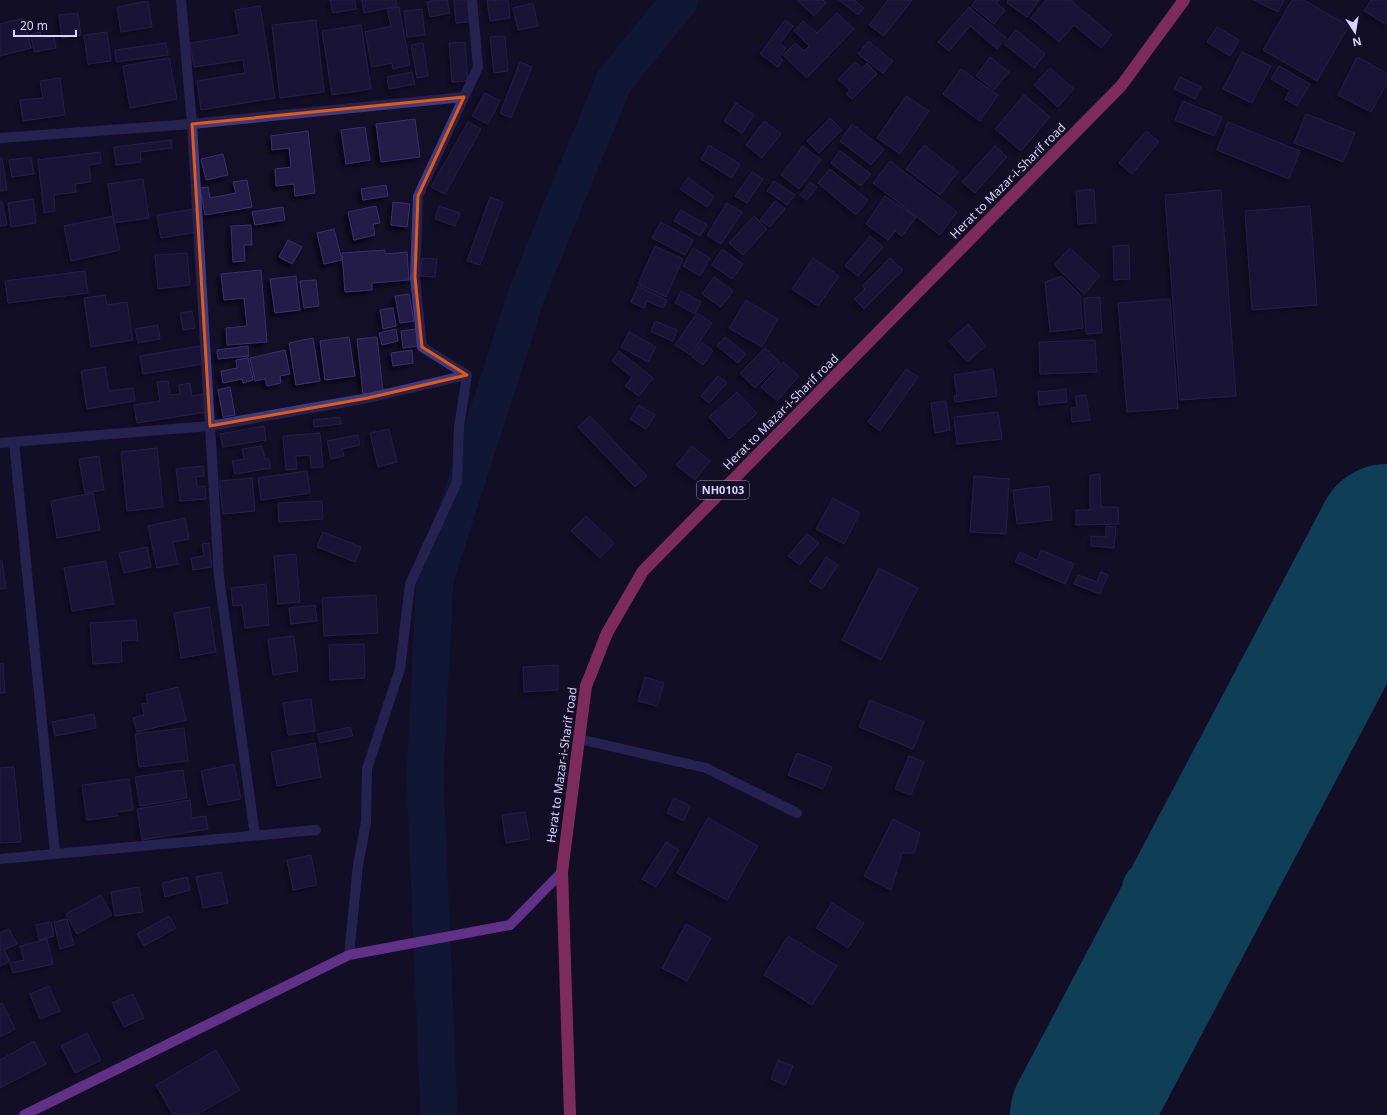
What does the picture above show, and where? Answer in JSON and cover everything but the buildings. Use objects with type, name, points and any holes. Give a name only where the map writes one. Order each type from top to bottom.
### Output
[{"type":"highway","name":"Herat to Mazar-i-Sharif road","points":[[570,1115],[562,872],[586,686],[607,633],[643,571],[1121,86],[1184,0]]},
{"type":"main road","points":[[24,1115],[349,955],[510,925],[562,872]]},
{"type":"street","points":[[181,0],[192,124],[219,577],[255,835]]},
{"type":"street","points":[[467,375],[422,347],[415,277],[418,196],[478,67],[472,0]]},
{"type":"street","points":[[0,138],[192,124],[464,97]]},
{"type":"street","points":[[0,443],[210,426],[368,398],[467,375]]},
{"type":"street","points":[[349,955],[358,865],[366,822],[367,769],[400,668],[410,584],[457,482],[459,427],[467,375]]},
{"type":"street","points":[[14,442],[55,853]]},
{"type":"street","points":[[579,739],[706,768],[797,813]]},
{"type":"street","points":[[0,859],[316,830]]},
{"type":"highlighted area","points":[[464,97],[418,196],[415,277],[422,347],[467,375],[368,398],[210,426],[192,124]]},
{"type":"waterway","points":[[439,1115],[425,776],[435,579],[527,293],[614,81],[680,0]]},
{"type":"taxiway","points":[[1278,741],[1312,760]]},
{"type":"taxiway","points":[[1150,889],[1188,910]]},
{"type":"runway","points":[[1080,1115],[1387,534]]}]
